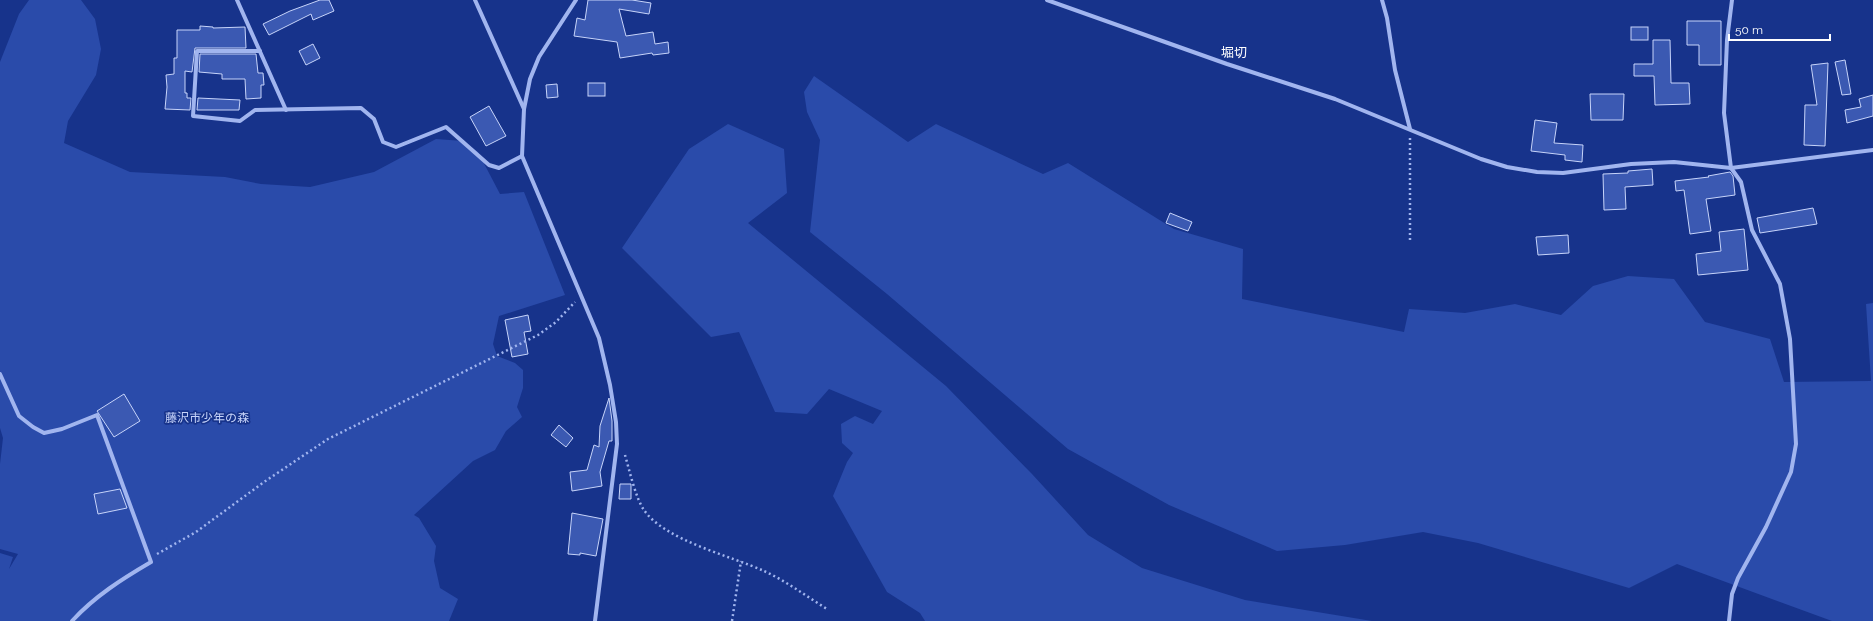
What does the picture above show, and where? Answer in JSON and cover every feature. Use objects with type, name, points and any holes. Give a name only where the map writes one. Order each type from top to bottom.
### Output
[{"type":"street","points":[[237,0],[286,110]]},
{"type":"street","points":[[475,0],[524,109]]},
{"type":"street","points":[[576,0],[539,57],[530,79],[524,109],[522,156],[599,338],[610,385],[616,422],[617,444],[595,621]]},
{"type":"street","points":[[1047,0],[1227,64],[1335,98],[1481,159],[1507,167],[1537,172],[1563,173],[1631,164],[1674,162],[1731,168],[1873,150]]},
{"type":"street","points":[[1382,0],[1387,18],[1395,70],[1410,129]]},
{"type":"street","points":[[1729,621],[1732,594],[1738,578],[1766,527],[1788,479],[1796,444],[1790,339],[1780,284],[1752,230],[1741,182],[1731,168],[1724,113],[1727,40],[1732,0]]},
{"type":"street","points":[[260,51],[197,51],[193,116],[240,121],[255,110],[361,108],[374,119],[383,142],[396,146],[446,127],[489,165],[499,168],[522,156]]},
{"type":"street","points":[[0,374],[19,416],[33,427],[44,433],[62,430],[97,415],[151,562],[105,591],[88,604],[72,621]]},
{"type":"path","points":[[1410,129],[1410,242]]},
{"type":"path","points":[[149,558],[196,532],[264,482],[328,439],[538,335],[556,322],[574,302]]},
{"type":"path","points":[[617,444],[621,445],[643,509],[653,520],[670,531],[765,572],[827,609]]},
{"type":"path","points":[[732,621],[741,561]]},
{"type":"green space","name":"藤沢市少年の森","points":[[29,0],[81,0],[95,19],[101,49],[96,75],[68,121],[64,143],[130,172],[225,177],[261,184],[310,187],[374,172],[436,139],[463,141],[478,152],[500,194],[524,192],[565,295],[499,316],[493,344],[497,356],[515,363],[523,370],[523,388],[517,407],[522,417],[506,431],[495,450],[473,461],[414,515],[419,518],[436,546],[434,561],[440,588],[458,599],[449,621],[0,621],[0,553],[13,557],[9,569],[18,554],[0,549],[0,464],[3,438],[0,428],[0,62],[19,14]]},
{"type":"green space","points":[[814,76],[908,142],[936,124],[1043,174],[1068,163],[1174,229],[1243,249],[1242,299],[1404,332],[1409,309],[1465,313],[1515,304],[1561,315],[1593,286],[1628,276],[1674,279],[1705,322],[1770,339],[1784,382],[1871,381],[1866,304],[1873,303],[1873,621],[1832,621],[1677,564],[1629,588],[1478,543],[1423,532],[1345,545],[1277,551],[1169,505],[1068,449],[887,294],[810,232],[820,140],[807,112],[804,92]]},
{"type":"green space","points":[[728,124],[784,149],[787,193],[748,223],[946,386],[1032,474],[1088,535],[1142,568],[1245,600],[1372,621],[925,621],[920,613],[887,592],[833,496],[847,462],[853,453],[842,443],[841,424],[855,416],[873,424],[882,411],[829,389],[807,414],[775,412],[739,332],[711,337],[622,248],[689,149]]},
{"type":"building","points":[[320,0],[329,0],[334,11],[313,20],[311,14],[269,35],[263,24],[290,11]]},
{"type":"building","points":[[588,0],[632,0],[651,3],[649,14],[619,9],[626,36],[653,32],[655,44],[668,42],[669,53],[653,55],[652,53],[620,58],[617,42],[574,36],[577,18],[585,20]]},
{"type":"building","points":[[1687,21],[1721,21],[1721,65],[1699,65],[1699,45],[1687,45]]},
{"type":"building","points":[[200,26],[213,28],[245,27],[246,48],[195,48],[192,72],[185,71],[185,93],[187,93],[187,98],[191,98],[190,110],[165,109],[167,87],[166,75],[174,74],[174,58],[177,58],[177,30],[200,30]]},
{"type":"building","points":[[1631,27],[1648,27],[1648,40],[1631,40]]},
{"type":"building","points":[[1653,40],[1670,40],[1671,83],[1689,83],[1690,104],[1655,105],[1654,76],[1634,76],[1634,64],[1653,64]]},
{"type":"building","points":[[313,44],[320,58],[306,65],[299,51]]},
{"type":"building","points":[[200,54],[256,54],[258,73],[263,73],[264,85],[261,85],[261,98],[246,99],[245,79],[222,79],[222,74],[199,72]]},
{"type":"building","points":[[1845,60],[1851,94],[1842,95],[1835,62]]},
{"type":"building","points":[[1828,63],[1825,146],[1804,145],[1805,105],[1817,105],[1811,65]]},
{"type":"building","points":[[588,83],[605,83],[605,96],[588,96]]},
{"type":"building","points":[[557,84],[558,97],[547,98],[546,85]]},
{"type":"building","points":[[1590,94],[1624,94],[1623,120],[1591,120]]},
{"type":"building","points":[[1873,95],[1873,116],[1847,123],[1845,110],[1861,107],[1859,99]]},
{"type":"building","points":[[198,98],[240,100],[239,110],[197,110]]},
{"type":"building","points":[[489,106],[506,136],[486,146],[470,117]]},
{"type":"building","points":[[1535,120],[1557,123],[1554,143],[1583,145],[1582,162],[1565,160],[1565,155],[1531,151]]},
{"type":"building","points":[[1652,169],[1653,185],[1625,187],[1626,209],[1604,210],[1603,174],[1628,173],[1628,171]]},
{"type":"building","points":[[1730,172],[1733,176],[1735,195],[1706,199],[1711,231],[1690,234],[1684,190],[1676,191],[1675,181],[1709,177],[1708,176]]},
{"type":"building","points":[[1813,208],[1817,224],[1760,233],[1757,218]]},
{"type":"building","points":[[1170,213],[1192,222],[1188,231],[1166,223]]},
{"type":"building","points":[[1744,229],[1748,270],[1698,275],[1696,254],[1721,251],[1719,232]]},
{"type":"building","points":[[1568,235],[1569,253],[1538,255],[1536,237]]},
{"type":"building","points":[[528,315],[531,331],[524,332],[528,354],[512,357],[505,320]]},
{"type":"building","points":[[124,394],[140,421],[114,437],[97,411]]},
{"type":"building","points":[[609,398],[612,421],[612,441],[609,441],[600,472],[602,486],[572,491],[570,472],[587,470],[594,445],[599,447],[600,426]]},
{"type":"building","points":[[559,425],[573,438],[566,447],[551,435]]},
{"type":"building","points":[[620,484],[631,484],[631,499],[619,499]]},
{"type":"building","points":[[120,489],[127,508],[98,514],[94,494]]},
{"type":"building","points":[[572,513],[603,519],[596,556],[580,553],[580,555],[568,554]]},
{"type":"district","name":"堀切","points":[[1234,52]]}]
